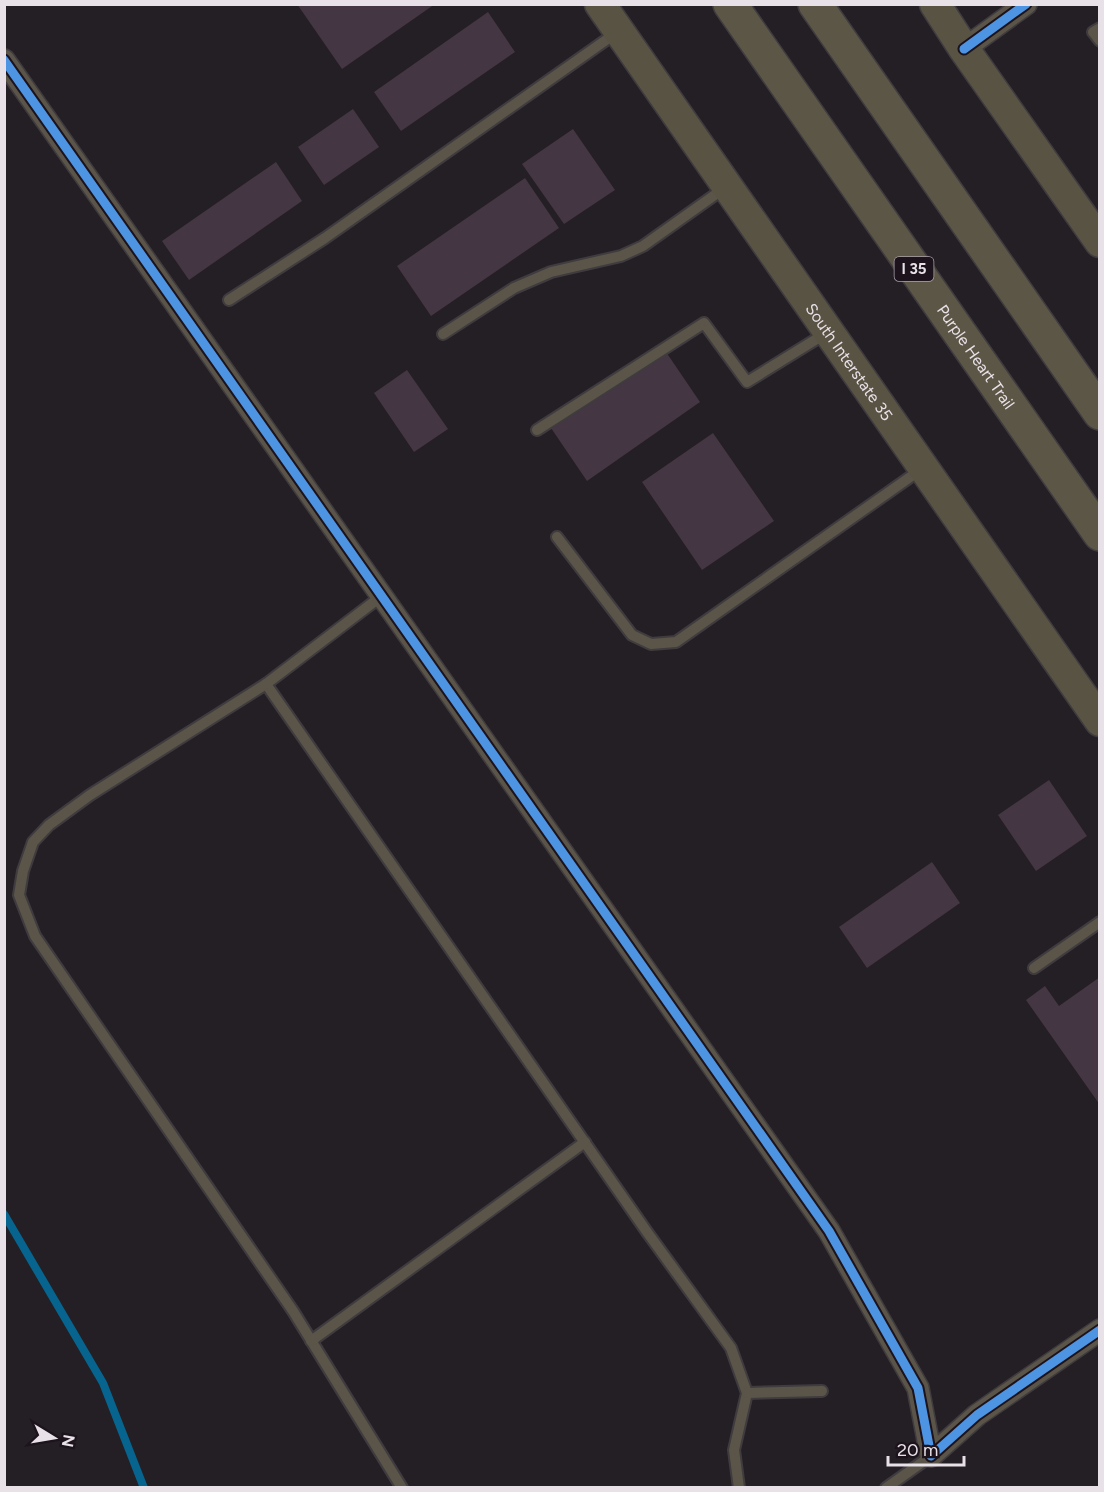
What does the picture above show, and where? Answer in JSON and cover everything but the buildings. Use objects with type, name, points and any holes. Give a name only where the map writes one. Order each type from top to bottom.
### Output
[{"type":"highway","name":"Purple Heart Trail","points":[[730,4],[1100,534]]},
{"type":"highway","points":[[815,4],[1100,413]]},
{"type":"main road","name":"South Interstate 35","points":[[600,4],[1100,721]]},
{"type":"main road","points":[[935,4],[964,49],[1100,242]]},
{"type":"street","points":[[964,49],[1026,4]]},
{"type":"street","points":[[4,60],[829,1231],[918,1388],[931,1456]]},
{"type":"street","points":[[931,1456],[977,1415],[1100,1330]]},
{"type":"lane","points":[[1100,28],[1093,32],[1100,41]]},
{"type":"lane","points":[[229,300],[325,238],[619,31]]},
{"type":"lane","points":[[443,334],[514,288],[550,272],[621,256],[643,246],[727,187]]},
{"type":"lane","points":[[537,430],[704,323],[747,381],[829,332]]},
{"type":"lane","points":[[557,537],[632,635],[651,644],[676,642],[923,468]]},
{"type":"lane","points":[[383,595],[266,684],[90,795],[49,825],[33,842],[23,871],[19,895],[35,936],[293,1311],[402,1488]]},
{"type":"lane","points":[[266,684],[731,1348],[747,1393],[734,1450],[739,1488]]},
{"type":"lane","points":[[1034,969],[1100,922]]},
{"type":"lane","points":[[311,1341],[585,1142]]},
{"type":"lane","points":[[747,1393],[822,1391]]},
{"type":"lane","points":[[886,1488],[931,1456]]},
{"type":"waterway","points":[[4,1214],[103,1383],[144,1488]]},
{"type":"cycle path","points":[[964,49],[1026,4]]},
{"type":"cycle path","points":[[4,60],[829,1231],[918,1388],[931,1456],[977,1415],[1100,1330]]}]
